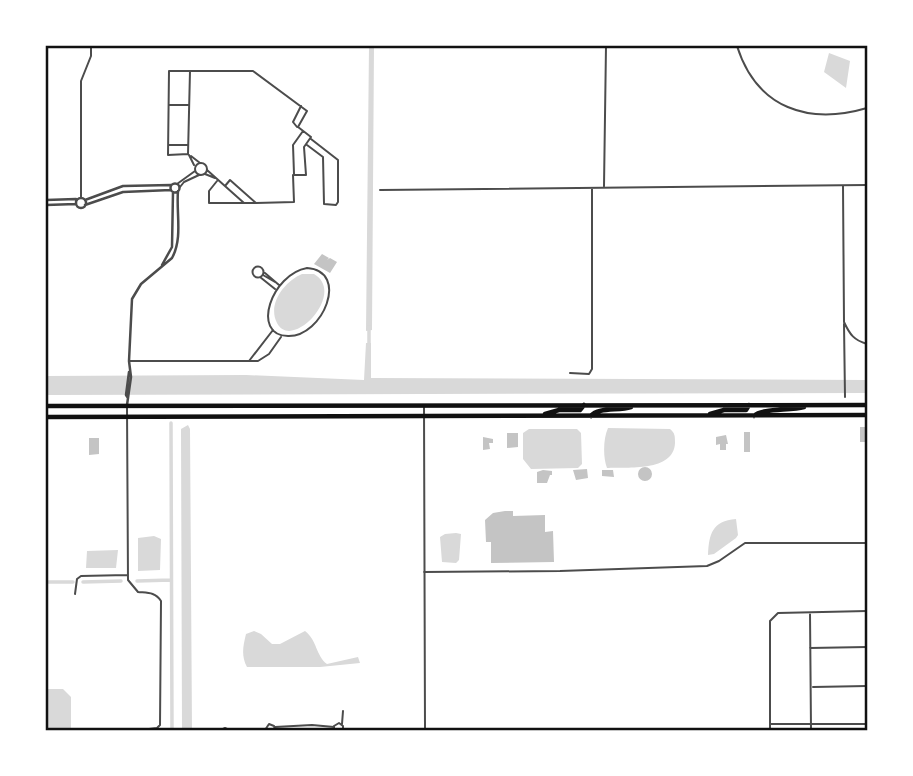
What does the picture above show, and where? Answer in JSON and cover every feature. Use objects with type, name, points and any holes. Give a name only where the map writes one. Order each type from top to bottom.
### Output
[{"type":"highway","points":[[538,416],[559,410],[580,410],[584,405]]},
{"type":"highway","points":[[590,416],[598,411],[618,411],[638,405]]},
{"type":"highway","points":[[702,416],[724,410],[746,410],[749,405]]},
{"type":"highway","points":[[754,416],[761,411],[790,411],[812,405]]},
{"type":"highway","points":[[46,406],[867,405]]},
{"type":"highway","points":[[46,417],[867,415]]},
{"type":"street","points":[[91,46],[91,56],[81,81],[81,208],[123,192],[172,189],[199,175],[205,174],[217,179]]},
{"type":"street","points":[[604,187],[606,46]]},
{"type":"street","points":[[737,46],[760,86],[787,106],[822,116],[867,108]]},
{"type":"street","points":[[244,202],[207,170],[206,165],[200,164],[189,155],[167,155],[169,71],[253,71],[307,111],[298,127]]},
{"type":"street","points":[[190,71],[188,145],[189,155],[199,175]]},
{"type":"street","points":[[168,105],[190,105]]},
{"type":"street","points":[[301,106],[293,122],[329,151],[338,160],[336,205],[327,205],[324,202],[323,157],[329,151]]},
{"type":"street","points":[[217,179],[209,191],[209,204],[293,202],[293,145],[303,131]]},
{"type":"street","points":[[293,176],[306,175],[304,147],[311,138]]},
{"type":"street","points":[[306,144],[323,157]]},
{"type":"street","points":[[168,145],[188,145]]},
{"type":"street","points":[[46,202],[79,200],[123,186],[172,189],[178,187],[200,164]]},
{"type":"street","points":[[205,174],[207,170]]},
{"type":"street","points":[[225,186],[230,180],[256,203]]},
{"type":"street","points":[[843,185],[845,397]]},
{"type":"street","points":[[380,190],[867,185]]},
{"type":"street","points":[[141,730],[157,728],[160,724],[161,601],[151,593],[138,592],[131,585],[128,575],[127,405],[132,299],[141,284],[172,258],[177,247],[178,187]]},
{"type":"street","points":[[570,373],[589,374],[592,369],[592,187]]},
{"type":"street","points":[[162,265],[173,241],[172,189]]},
{"type":"street","points":[[79,200],[85,205]]},
{"type":"street","points":[[307,268],[319,271],[327,280],[328,302],[316,323],[298,335],[282,336],[273,330],[269,310],[278,284],[295,271],[307,268]]},
{"type":"street","points":[[276,290],[262,275],[278,284]]},
{"type":"street","points":[[844,323],[850,334],[867,344]]},
{"type":"street","points":[[248,362],[273,330]]},
{"type":"street","points":[[129,361],[248,362],[265,358],[282,336]]},
{"type":"street","points":[[424,405],[425,730]]},
{"type":"street","points":[[424,572],[707,566],[745,543],[867,543]]},
{"type":"street","points":[[75,594],[77,579],[81,576],[128,575]]},
{"type":"street","points":[[770,730],[770,621],[778,613],[867,611]]},
{"type":"street","points":[[810,613],[811,730]]},
{"type":"street","points":[[810,648],[867,648]]},
{"type":"street","points":[[811,688],[867,686]]},
{"type":"street","points":[[343,711],[343,730]]},
{"type":"street","points":[[848,723],[848,730]]},
{"type":"street","points":[[265,730],[269,724],[275,729],[312,725],[334,729],[337,724],[342,725]]},
{"type":"street","points":[[770,724],[867,724]]},
{"type":"street","points":[[312,725],[312,730]]},
{"type":"street","points":[[221,730],[229,730]]},
{"type":"shaded area","points":[[369,46],[374,46],[372,330],[366,331]]},
{"type":"shaded area","points":[[829,53],[850,61],[846,88],[824,72]]},
{"type":"shaded area","points":[[302,274],[314,274],[322,283],[324,294],[321,306],[304,325],[294,330],[284,330],[277,323],[275,316],[276,301],[284,288]]},
{"type":"shaded area","points":[[366,343],[371,343],[371,378],[867,380],[867,393],[46,395],[46,376],[246,375],[364,380]]},
{"type":"shaded area","points":[[188,425],[192,730],[182,730],[181,429]]},
{"type":"shaded area","points":[[608,428],[670,429],[675,437],[673,452],[667,459],[648,466],[607,468],[604,448]]},
{"type":"shaded area","points":[[529,429],[577,429],[581,433],[582,464],[578,468],[531,469],[523,459],[523,433]]},
{"type":"shaded area","points":[[736,519],[736,538],[714,554],[708,555],[713,530],[728,520]]},
{"type":"shaded area","points":[[461,534],[459,560],[456,563],[442,562],[440,537]]},
{"type":"shaded area","points":[[154,536],[161,539],[160,570],[138,571],[138,538]]},
{"type":"shaded area","points":[[118,550],[116,568],[86,568],[87,551]]},
{"type":"shaded area","points":[[254,631],[272,644],[280,644],[305,631],[327,664],[358,657],[360,663],[320,667],[247,667],[243,655],[244,643],[246,634]]},
{"type":"shaded area","points":[[46,689],[63,689],[71,697],[71,730],[46,730]]},
{"type":"building","points":[[322,254],[329,258],[327,260],[330,258],[337,262],[330,273],[314,264]]},
{"type":"building","points":[[860,427],[867,427],[867,442],[860,442]]},
{"type":"building","points":[[744,432],[750,432],[750,452],[744,452]]},
{"type":"building","points":[[507,433],[518,433],[518,447],[507,448]]},
{"type":"building","points":[[726,435],[726,450],[720,450],[720,444],[716,445],[716,437]]},
{"type":"building","points":[[483,437],[493,439],[493,443],[489,443],[490,449],[483,450]]},
{"type":"building","points":[[89,438],[99,438],[99,454],[89,455]]},
{"type":"building","points":[[645,467],[650,469],[650,479],[645,481],[640,479],[638,474],[640,469]]},
{"type":"building","points":[[587,469],[588,478],[576,480],[573,470]]},
{"type":"building","points":[[602,470],[613,470],[614,477],[602,476]]},
{"type":"building","points":[[552,471],[552,475],[547,483],[537,483],[537,472]]},
{"type":"building","points":[[513,511],[513,516],[545,515],[545,532],[553,531],[554,562],[491,563],[491,542],[486,542],[485,520],[493,513]]},
{"type":"waterway","points":[[369,327],[369,348]]},
{"type":"waterway","points":[[171,423],[172,730]]},
{"type":"waterway","points":[[137,581],[171,580]]},
{"type":"waterway","points":[[83,582],[121,581]]},
{"type":"waterway","points":[[46,582],[73,582]]}]
